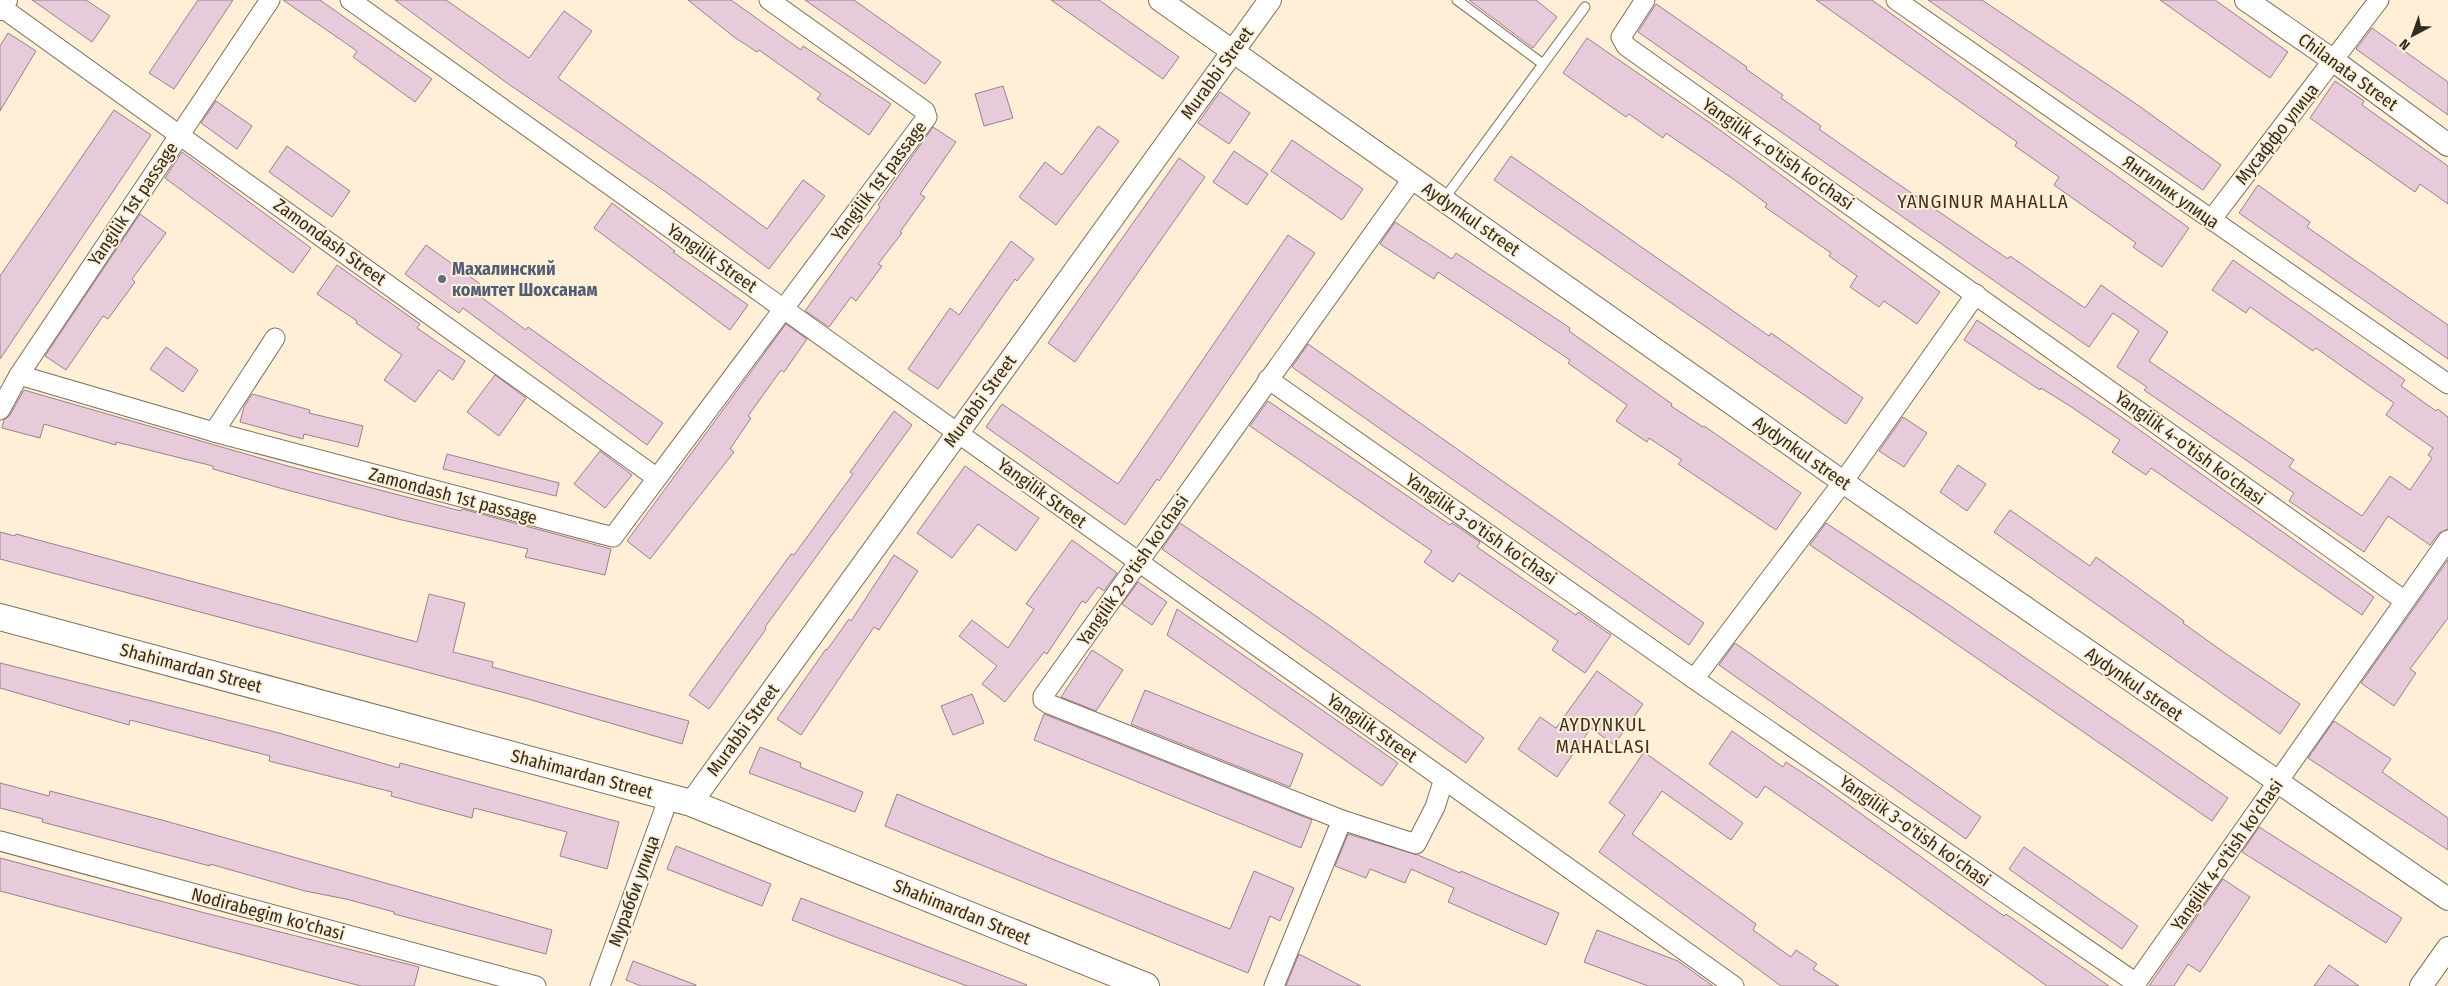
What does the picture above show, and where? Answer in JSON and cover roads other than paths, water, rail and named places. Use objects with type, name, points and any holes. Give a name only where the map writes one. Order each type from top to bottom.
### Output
[{"type":"main road","name":"Shahimardan Street","points":[[0,617],[680,800],[1146,986]]},
{"type":"street","name":"Yangilik 1st passage","points":[[0,410],[19,375],[270,0]]},
{"type":"street","name":"Yangilik Street","points":[[350,0],[1734,986]]},
{"type":"street","name":"Yangilik 1st passage","points":[[769,0],[928,115],[783,308]]},
{"type":"street","name":"Aydynkul street","points":[[1160,0],[1843,482],[2278,784],[2448,899]]},
{"type":"street","name":"Murabbi Street","points":[[680,800],[958,433],[1270,0]]},
{"type":"street","name":"Yangilik 4-o'tish ko'chasi","points":[[1645,0],[1621,37],[1626,46],[2405,602]]},
{"type":"street","name":"Янгилик улица","points":[[1896,0],[2448,384]]},
{"type":"street","name":"Chilanata Street","points":[[2246,0],[2334,61],[2448,145]]},
{"type":"street","name":"Мусаффо улица","points":[[2211,220],[2379,0]]},
{"type":"street","name":"Zamоndash Street","points":[[2,5],[657,478]]},
{"type":"street","name":"Yangilik 2-o'tish ko'chasi","points":[[1413,178],[1043,696],[1044,700],[1342,820],[1416,844],[1435,807],[1444,779]]},
{"type":"street","points":[[1694,679],[1843,482],[1976,294]]},
{"type":"street","name":"Zamondash 1st passage","points":[[19,375],[214,432],[613,538],[783,308]]},
{"type":"street","points":[[214,432],[275,338]]},
{"type":"street","name":"Yangilik 3-o'tish ko'chasi","points":[[1268,379],[1694,679],[2135,985]]},
{"type":"street","name":"Yangilik 4-o'tish ko'chasi","points":[[2135,985],[2448,540]]},
{"type":"street","name":"Мурабби улица","points":[[600,986],[680,800]]},
{"type":"street","points":[[1274,986],[1342,820]]},
{"type":"street","name":"Nodirabegim ko'chasi","points":[[0,841],[536,986]]},
{"type":"street","points":[[2421,986],[2448,948]]},
{"type":"lane","points":[[1457,0],[1543,64]]},
{"type":"lane","points":[[1444,199],[1585,6]]},
{"type":"place","name":"Махалинский комитет Шохcанам","points":[[442,279]]},
{"type":"district","name":"YANGINUR MAHALLA","points":[[1983,201]]},
{"type":"district","name":"AYDYNKUL MAHALLASI","points":[[1603,735]]}]
